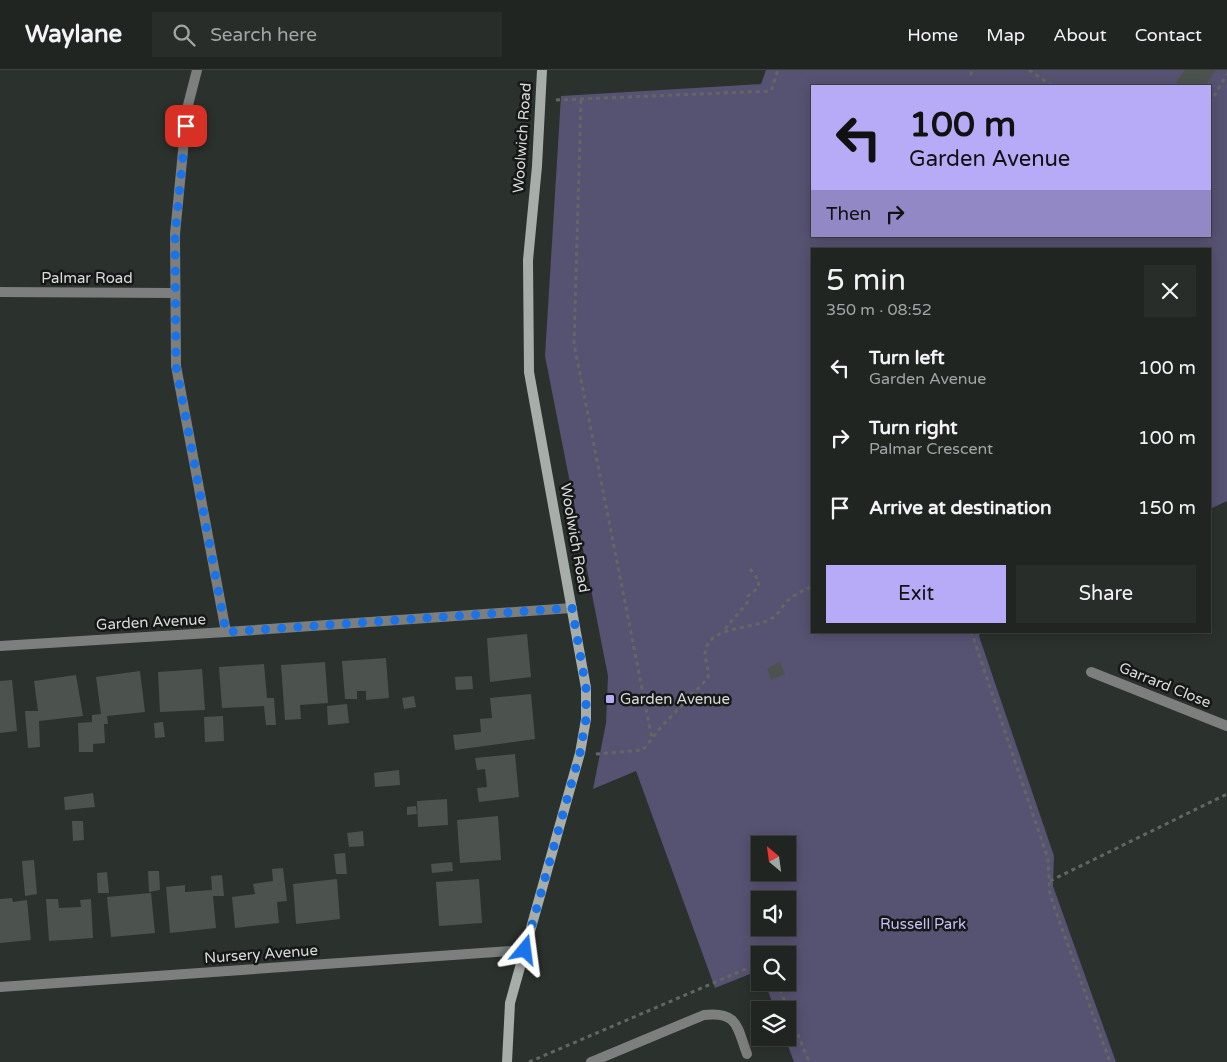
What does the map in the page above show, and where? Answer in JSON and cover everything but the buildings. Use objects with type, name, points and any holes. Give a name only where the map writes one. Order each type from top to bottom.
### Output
[{"type":"street","points":[[197,70],[188,109],[175,234],[176,366],[226,632]]},
{"type":"street","name":"Woolwich Road","points":[[507,1062],[510,1003],[580,753],[586,719],[586,688],[529,372],[528,260],[542,70]]},
{"type":"street","name":"Palmar Road","points":[[0,292],[174,293]]},
{"type":"street","name":"Garden Avenue","points":[[0,646],[572,608]]},
{"type":"street","name":"Garrard Close","points":[[1092,672],[1227,726]]},
{"type":"street","name":"Nursery Avenue","points":[[0,987],[525,950]]},
{"type":"street","points":[[591,1062],[704,1015],[719,1013],[728,1016],[735,1023],[747,1054]]},
{"type":"path","points":[[541,100],[580,100],[772,91],[778,70]]},
{"type":"path","points":[[970,75],[973,70]]},
{"type":"path","points":[[1030,70],[1051,85]]},
{"type":"path","points":[[1211,100],[1227,74]]},
{"type":"path","points":[[580,100],[574,344],[652,739]]},
{"type":"path","points":[[580,753],[600,754],[643,750],[708,678],[709,667],[705,655],[708,646],[715,636],[725,630],[747,603],[748,596],[758,588],[759,581],[750,569]]},
{"type":"path","points":[[725,630],[761,624],[774,616],[794,596],[811,588]]},
{"type":"path","points":[[972,633],[1048,859],[1050,895],[1110,1062]]},
{"type":"path","points":[[1050,881],[1227,794]]},
{"type":"path","points":[[528,1062],[751,967]]},
{"type":"path","points":[[781,991],[809,1062]]},
{"type":"green space","name":"Russell Park","points":[[766,70],[1227,70],[1227,501],[1211,509],[1211,248],[811,248],[811,633],[980,633],[979,636],[1054,856],[1053,886],[1116,1062],[794,1062],[788,1046],[796,1046],[796,1001],[772,1001],[768,991],[796,991],[796,946],[751,946],[751,974],[715,988],[636,771],[593,789],[606,723],[608,676],[545,356],[561,96],[761,84]]},
{"type":"place","name":"Garden Avenue","points":[[610,699]]},
{"type":"route","points":[[186,126],[175,234],[176,366],[226,632],[572,608],[586,688],[586,719],[580,753],[525,950]]}]
